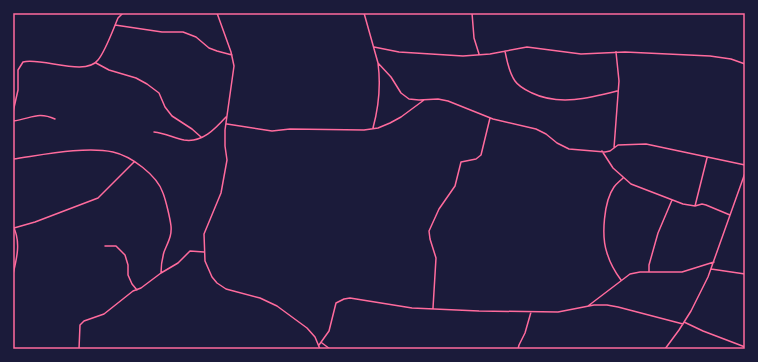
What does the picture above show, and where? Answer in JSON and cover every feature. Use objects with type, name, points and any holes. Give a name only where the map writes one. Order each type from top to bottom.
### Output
[{"type":"street","points":[[13,112],[18,90],[18,70],[22,62],[40,62],[80,67],[91,66],[96,63],[102,54],[122,13]]},
{"type":"street","points":[[217,13],[232,55],[234,66],[226,117],[226,165],[221,192],[204,234],[205,261],[217,283],[226,288],[260,298],[277,306],[307,328],[315,337],[320,349]]},
{"type":"street","points":[[364,13],[378,63],[380,93],[373,129]]},
{"type":"street","points":[[472,13],[474,38],[479,54]]},
{"type":"street","points":[[115,25],[162,32],[183,32],[196,37],[213,49],[232,55]]},
{"type":"street","points":[[374,47],[418,54],[463,56],[490,54],[527,46],[581,54],[616,52],[710,56],[731,59],[745,64]]},
{"type":"street","points":[[505,51],[510,74],[514,80],[526,90],[539,96],[553,100],[565,100],[617,91]]},
{"type":"street","points":[[614,148],[618,67],[616,52]]},
{"type":"street","points":[[96,63],[109,70],[136,78],[147,84],[159,93],[165,107],[172,116],[192,129],[201,137]]},
{"type":"street","points":[[378,63],[391,77],[401,93],[409,98],[419,100],[425,99],[448,101],[490,118],[536,129],[546,134],[557,143],[570,149],[610,151],[618,145],[646,144],[745,165]]},
{"type":"street","points":[[226,124],[272,131],[290,128],[347,131],[373,129],[401,117],[425,99]]},
{"type":"street","points":[[13,121],[33,115],[46,116],[55,119]]},
{"type":"street","points":[[154,132],[185,140],[201,137],[208,135],[226,117]]},
{"type":"street","points":[[433,308],[436,258],[429,231],[445,200],[455,186],[461,162],[476,159],[481,155],[490,118]]},
{"type":"street","points":[[13,159],[97,150],[113,152],[125,156],[142,167],[159,185],[163,193],[171,225],[171,236],[162,261],[160,273]]},
{"type":"street","points":[[602,151],[613,168],[623,178],[638,187],[684,204],[695,206],[702,204],[730,215]]},
{"type":"street","points":[[695,206],[707,158]]},
{"type":"street","points":[[13,274],[18,243],[17,233],[13,227],[35,222],[98,198],[134,162]]},
{"type":"street","points":[[664,349],[683,323],[695,303],[711,269],[745,173]]},
{"type":"street","points":[[621,280],[614,270],[607,253],[604,234],[606,207],[613,188],[623,178]]},
{"type":"street","points":[[649,271],[649,264],[658,233],[672,200]]},
{"type":"street","points":[[105,246],[116,246],[125,256],[128,265],[128,275],[136,290]]},
{"type":"street","points":[[79,349],[80,325],[84,321],[104,314],[126,296],[141,288],[160,273],[178,262],[190,251],[204,252]]},
{"type":"street","points":[[587,306],[630,274],[649,271],[682,272],[714,262]]},
{"type":"street","points":[[711,269],[745,274]]},
{"type":"street","points":[[319,345],[330,331],[336,303],[350,298],[412,308],[531,312],[558,312],[587,306],[607,305],[683,323],[745,347]]},
{"type":"street","points":[[518,349],[531,312]]},
{"type":"street","points":[[321,342],[330,349]]}]
